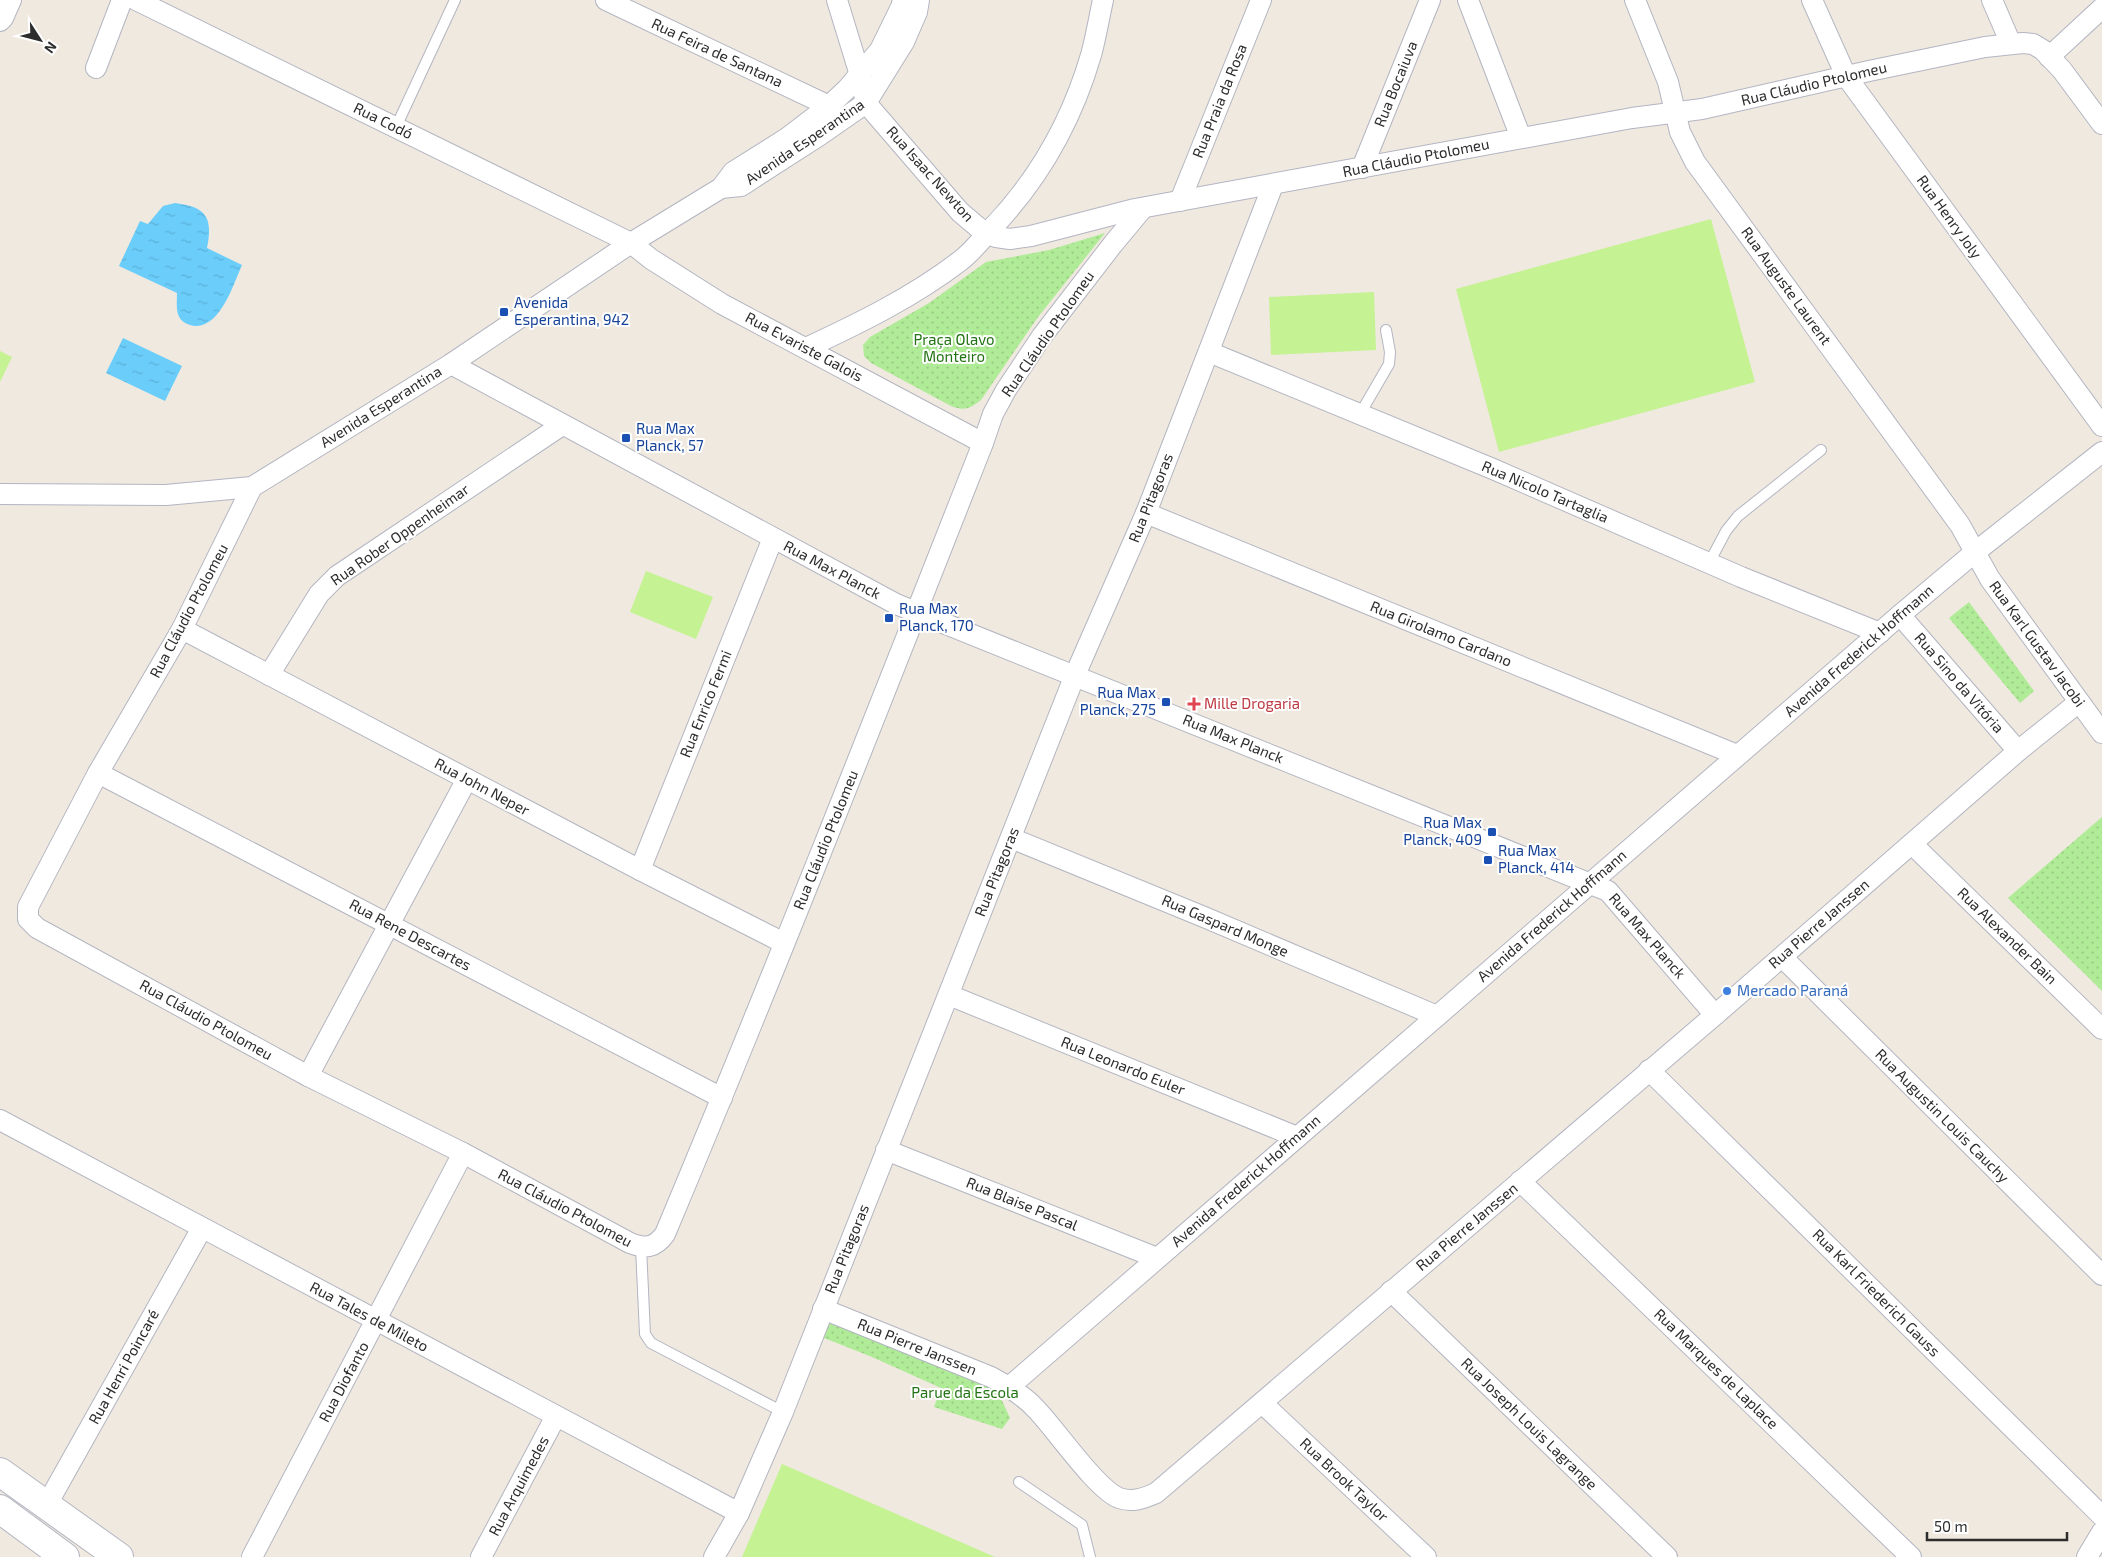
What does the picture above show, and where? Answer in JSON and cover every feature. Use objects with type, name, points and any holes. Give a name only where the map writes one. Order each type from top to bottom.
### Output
[{"type":"main road","points":[[0,1472],[120,1557]]},
{"type":"main road","points":[[0,1509],[65,1557]]},
{"type":"street","points":[[0,21],[11,0]]},
{"type":"street","points":[[96,68],[122,0]]},
{"type":"street","name":"Rua Codó","points":[[136,0],[631,243]]},
{"type":"street","name":"Rua Feira de Santana","points":[[606,0],[829,106]]},
{"type":"street","name":"Rua Isaac Newton","points":[[836,0],[860,75],[866,103],[960,212],[986,234],[1010,239],[1031,236],[1143,208]]},
{"type":"street","name":"Avenida Esperantina","points":[[0,494],[166,495],[252,487],[451,364],[631,243],[721,188],[733,172],[787,138],[829,106],[860,75],[880,50],[903,0]]},
{"type":"street","name":"Avenida Esperantina","points":[[721,188],[742,186],[866,103],[904,42],[917,12],[919,0]]},
{"type":"street","points":[[806,348],[864,321],[920,290],[962,259],[1013,206],[1040,168],[1068,116],[1090,56],[1103,0]]},
{"type":"street","name":"Rua Praia da Rosa","points":[[1180,202],[1261,0]]},
{"type":"street","name":"Rua Bocaiuva","points":[[1362,168],[1430,0]]},
{"type":"street","points":[[1468,0],[1521,138]]},
{"type":"street","name":"Rua Auguste Laurent","points":[[1635,0],[1668,82],[1680,132],[1696,162],[1960,525],[1974,553]]},
{"type":"street","name":"Rua Henry Joly","points":[[1812,0],[1846,76],[2102,426]]},
{"type":"street","points":[[1992,0],[2011,44]]},
{"type":"street","points":[[2049,57],[2102,8]]},
{"type":"street","name":"Rua Cláudio Ptolomeu","points":[[252,487],[182,629],[98,773],[28,907],[28,918],[37,928],[308,1076],[641,1247],[651,1246],[659,1242],[665,1234],[722,1098],[916,613],[983,443],[992,414],[1042,336],[1143,208],[1632,118],[1702,109],[1846,76],[1985,47],[2011,44],[2033,44],[2049,57],[2062,70],[2102,124]]},
{"type":"street","name":"Rua Pitagoras","points":[[714,1557],[739,1513],[783,1412],[1075,675],[1146,513],[1273,185]]},
{"type":"street","name":"Rua Evariste Galois","points":[[631,243],[722,304],[983,443]]},
{"type":"street","name":"Rua Nicolo Tartaglia","points":[[1209,352],[1493,469],[1709,563],[1880,633]]},
{"type":"street","name":"Rua Max Planck","points":[[451,364],[896,604],[1608,891],[1715,1014]]},
{"type":"street","name":"Rua Rober Oppenheimar","points":[[269,675],[319,594],[337,576],[562,425]]},
{"type":"street","name":"Avenida Frederick Hoffmann","points":[[1009,1387],[1900,615],[1974,553],[2102,452]]},
{"type":"street","name":"Rua Girolamo Cardano","points":[[1146,513],[1737,755]]},
{"type":"street","name":"Rua Enrico Fermi","points":[[640,870],[773,538]]},
{"type":"street","name":"Rua Karl Gustav Jacobi","points":[[1974,553],[1990,579],[2102,733]]},
{"type":"street","name":"Rua Sino da Vitória","points":[[1900,615],[2018,751]]},
{"type":"street","name":"Rua John Neper","points":[[182,629],[640,870],[784,943]]},
{"type":"street","name":"Rua Pierre Janssen","points":[[823,1309],[991,1377],[1009,1387],[1034,1406],[1103,1487],[1120,1498],[1140,1500],[1156,1492],[1262,1403],[1782,957],[2018,751],[2079,702]]},
{"type":"street","name":"Rua Rene Descartes","points":[[98,773],[722,1098]]},
{"type":"street","points":[[308,1076],[467,779]]},
{"type":"street","name":"Rua Gaspard Monge","points":[[1011,838],[1204,917],[1437,1016]]},
{"type":"street","name":"Rua Alexander Bain","points":[[1912,844],[2102,1029]]},
{"type":"street","name":"Rua Augustin Louis Cauchy","points":[[1782,957],[2102,1275]]},
{"type":"street","name":"Rua Leonardo Euler","points":[[949,995],[1296,1137]]},
{"type":"street","name":"Rua Karl Friederich Gauss","points":[[1649,1070],[2102,1516]]},
{"type":"street","name":"Rua Tales de Mileto","points":[[0,1120],[739,1513]]},
{"type":"street","name":"Rua Blaise Pascal","points":[[886,1150],[1157,1258]]},
{"type":"street","name":"Rua Diofanto","points":[[252,1557],[463,1154]]},
{"type":"street","name":"Rua Marques de Laplace","points":[[1520,1181],[1911,1557]]},
{"type":"street","name":"Rua Henri Poincaré","points":[[46,1506],[202,1228]]},
{"type":"street","name":"Rua Joseph Louis Lagrange","points":[[1391,1291],[1666,1557]]},
{"type":"street","name":"Rua Brook Taylor","points":[[1262,1403],[1426,1557]]},
{"type":"street","name":"Rua Arquimedes","points":[[481,1557],[556,1416]]},
{"type":"street","points":[[2087,1557],[2102,1532]]},
{"type":"lane","points":[[396,127],[456,0]]},
{"type":"lane","points":[[1360,414],[1389,364],[1390,352],[1386,330]]},
{"type":"lane","points":[[1709,563],[1726,531],[1738,516],[1821,450]]},
{"type":"lane","points":[[641,1247],[645,1334],[647,1339],[651,1343],[783,1412]]},
{"type":"lane","points":[[1019,1482],[1082,1525],[1090,1557]]},
{"type":"green space","points":[[1711,219],[1755,382],[1499,452],[1456,289]]},
{"type":"green space","name":"Praça Olavo Monteiro","points":[[1105,233],[1038,317],[981,400],[974,405],[963,409],[951,406],[871,363],[864,356],[863,345],[870,337],[929,303],[986,262],[1049,250]]},
{"type":"green space","points":[[1374,292],[1376,350],[1271,355],[1269,297]]},
{"type":"green space","points":[[0,351],[12,357],[0,382]]},
{"type":"green space","points":[[646,571],[713,597],[696,639],[630,612]]},
{"type":"green space","points":[[1969,602],[2034,691],[2020,703],[1949,618]]},
{"type":"green space","points":[[2102,817],[2102,991],[2008,898]]},
{"type":"green space","name":"Parue da Escola","points":[[823,1309],[991,1377],[1010,1418],[1002,1429],[934,1407],[941,1388],[872,1357],[814,1334]]},
{"type":"green space","points":[[782,1464],[995,1557],[742,1557]]},
{"type":"water","points":[[175,203],[201,211],[208,222],[209,238],[207,248],[242,265],[224,306],[209,322],[200,326],[190,325],[181,320],[177,312],[177,293],[119,266],[140,221],[148,224],[163,206]]},
{"type":"water","points":[[123,338],[182,366],[165,401],[106,373]]},
{"type":"place","name":"Avenida Esperantina, 942","points":[[504,312]]},
{"type":"place","name":"Rua Max Planck, 57","points":[[626,438]]},
{"type":"place","name":"Rua Max Planck, 170","points":[[889,618]]},
{"type":"place","name":"Rua Max Planck, 275","points":[[1166,702]]},
{"type":"place","name":"Mille Drogaria","points":[[1194,704]]},
{"type":"place","name":"Rua Max Planck, 409","points":[[1492,832]]},
{"type":"place","name":"Rua Max Planck, 414","points":[[1488,860]]},
{"type":"place","name":"Mercado Paraná","points":[[1727,991]]}]
